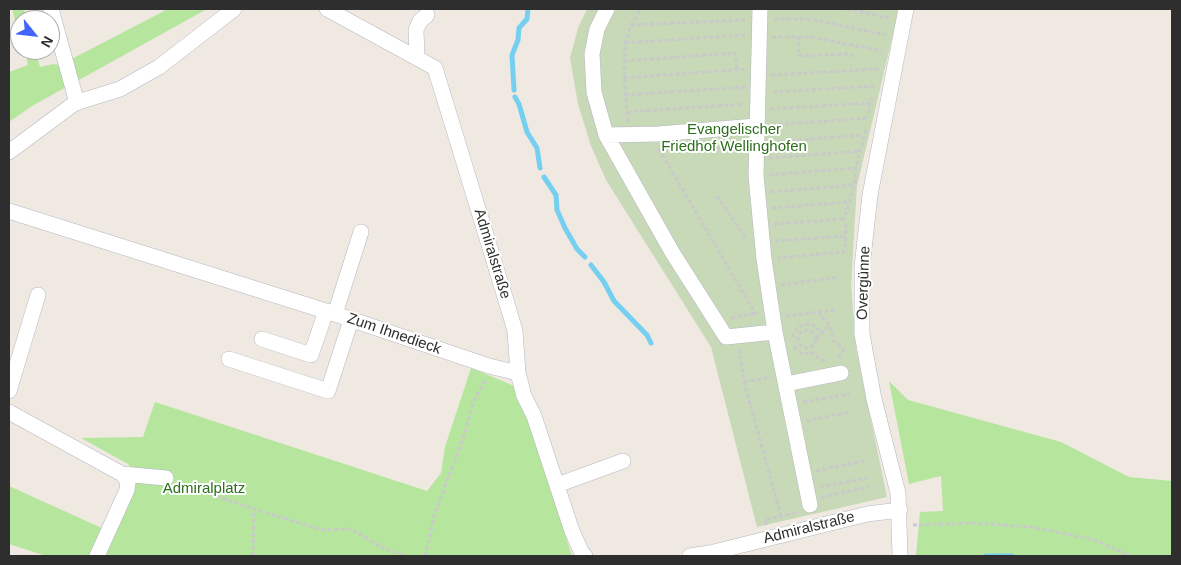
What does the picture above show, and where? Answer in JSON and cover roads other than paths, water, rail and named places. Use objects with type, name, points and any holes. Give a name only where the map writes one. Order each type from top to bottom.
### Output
[{"type":"street","points":[[52,9],[77,103]]},
{"type":"street","name":"Admiralstraße","points":[[327,9],[435,68],[515,331],[518,373],[524,396],[534,416],[572,531],[585,556]]},
{"type":"street","points":[[607,9],[597,29],[592,54],[594,92],[606,135],[672,252],[726,338],[737,336],[774,320]]},
{"type":"street","name":"Overgünne","points":[[900,556],[898,493],[874,398],[862,334],[862,267],[870,195],[906,9]]},
{"type":"street","points":[[9,152],[77,103],[120,89],[159,67],[228,11]]},
{"type":"street","points":[[417,58],[416,30],[420,21],[427,15]]},
{"type":"street","points":[[759,25],[756,176],[761,225],[755,241],[764,259],[808,498]]},
{"type":"street","points":[[606,135],[658,134],[756,126]]},
{"type":"street","name":"Zum Ihnedieck","points":[[9,211],[331,312],[488,366],[518,373]]},
{"type":"street","points":[[262,339],[311,355],[331,312],[361,232]]},
{"type":"street","points":[[9,390],[38,295]]},
{"type":"street","points":[[229,359],[328,391],[351,320]]},
{"type":"street","points":[[785,380],[841,373]]},
{"type":"street","points":[[9,412],[122,474],[128,481],[127,490],[97,556]]},
{"type":"street","points":[[557,485],[623,461]]},
{"type":"street","points":[[122,474],[166,478]]},
{"type":"street","name":"Admiralstraße","points":[[690,556],[719,551],[867,514],[900,510]]},
{"type":"waterway","points":[[514,90],[512,55],[518,40],[519,28],[527,19],[528,9]]},
{"type":"waterway","points":[[515,97],[519,104],[527,132],[537,148],[540,168]]},
{"type":"waterway","points":[[544,177],[556,195],[557,210],[565,228],[577,249],[585,257]]},
{"type":"waterway","points":[[591,265],[604,282],[614,301],[647,335],[651,343]]},
{"type":"waterway","points":[[986,556],[1012,556]]},
{"type":"park label","name":"Evangelischer Friedhof Wellinghofen","points":[[734,138]]},
{"type":"park label","name":"Admiralplatz","points":[[204,489]]}]
